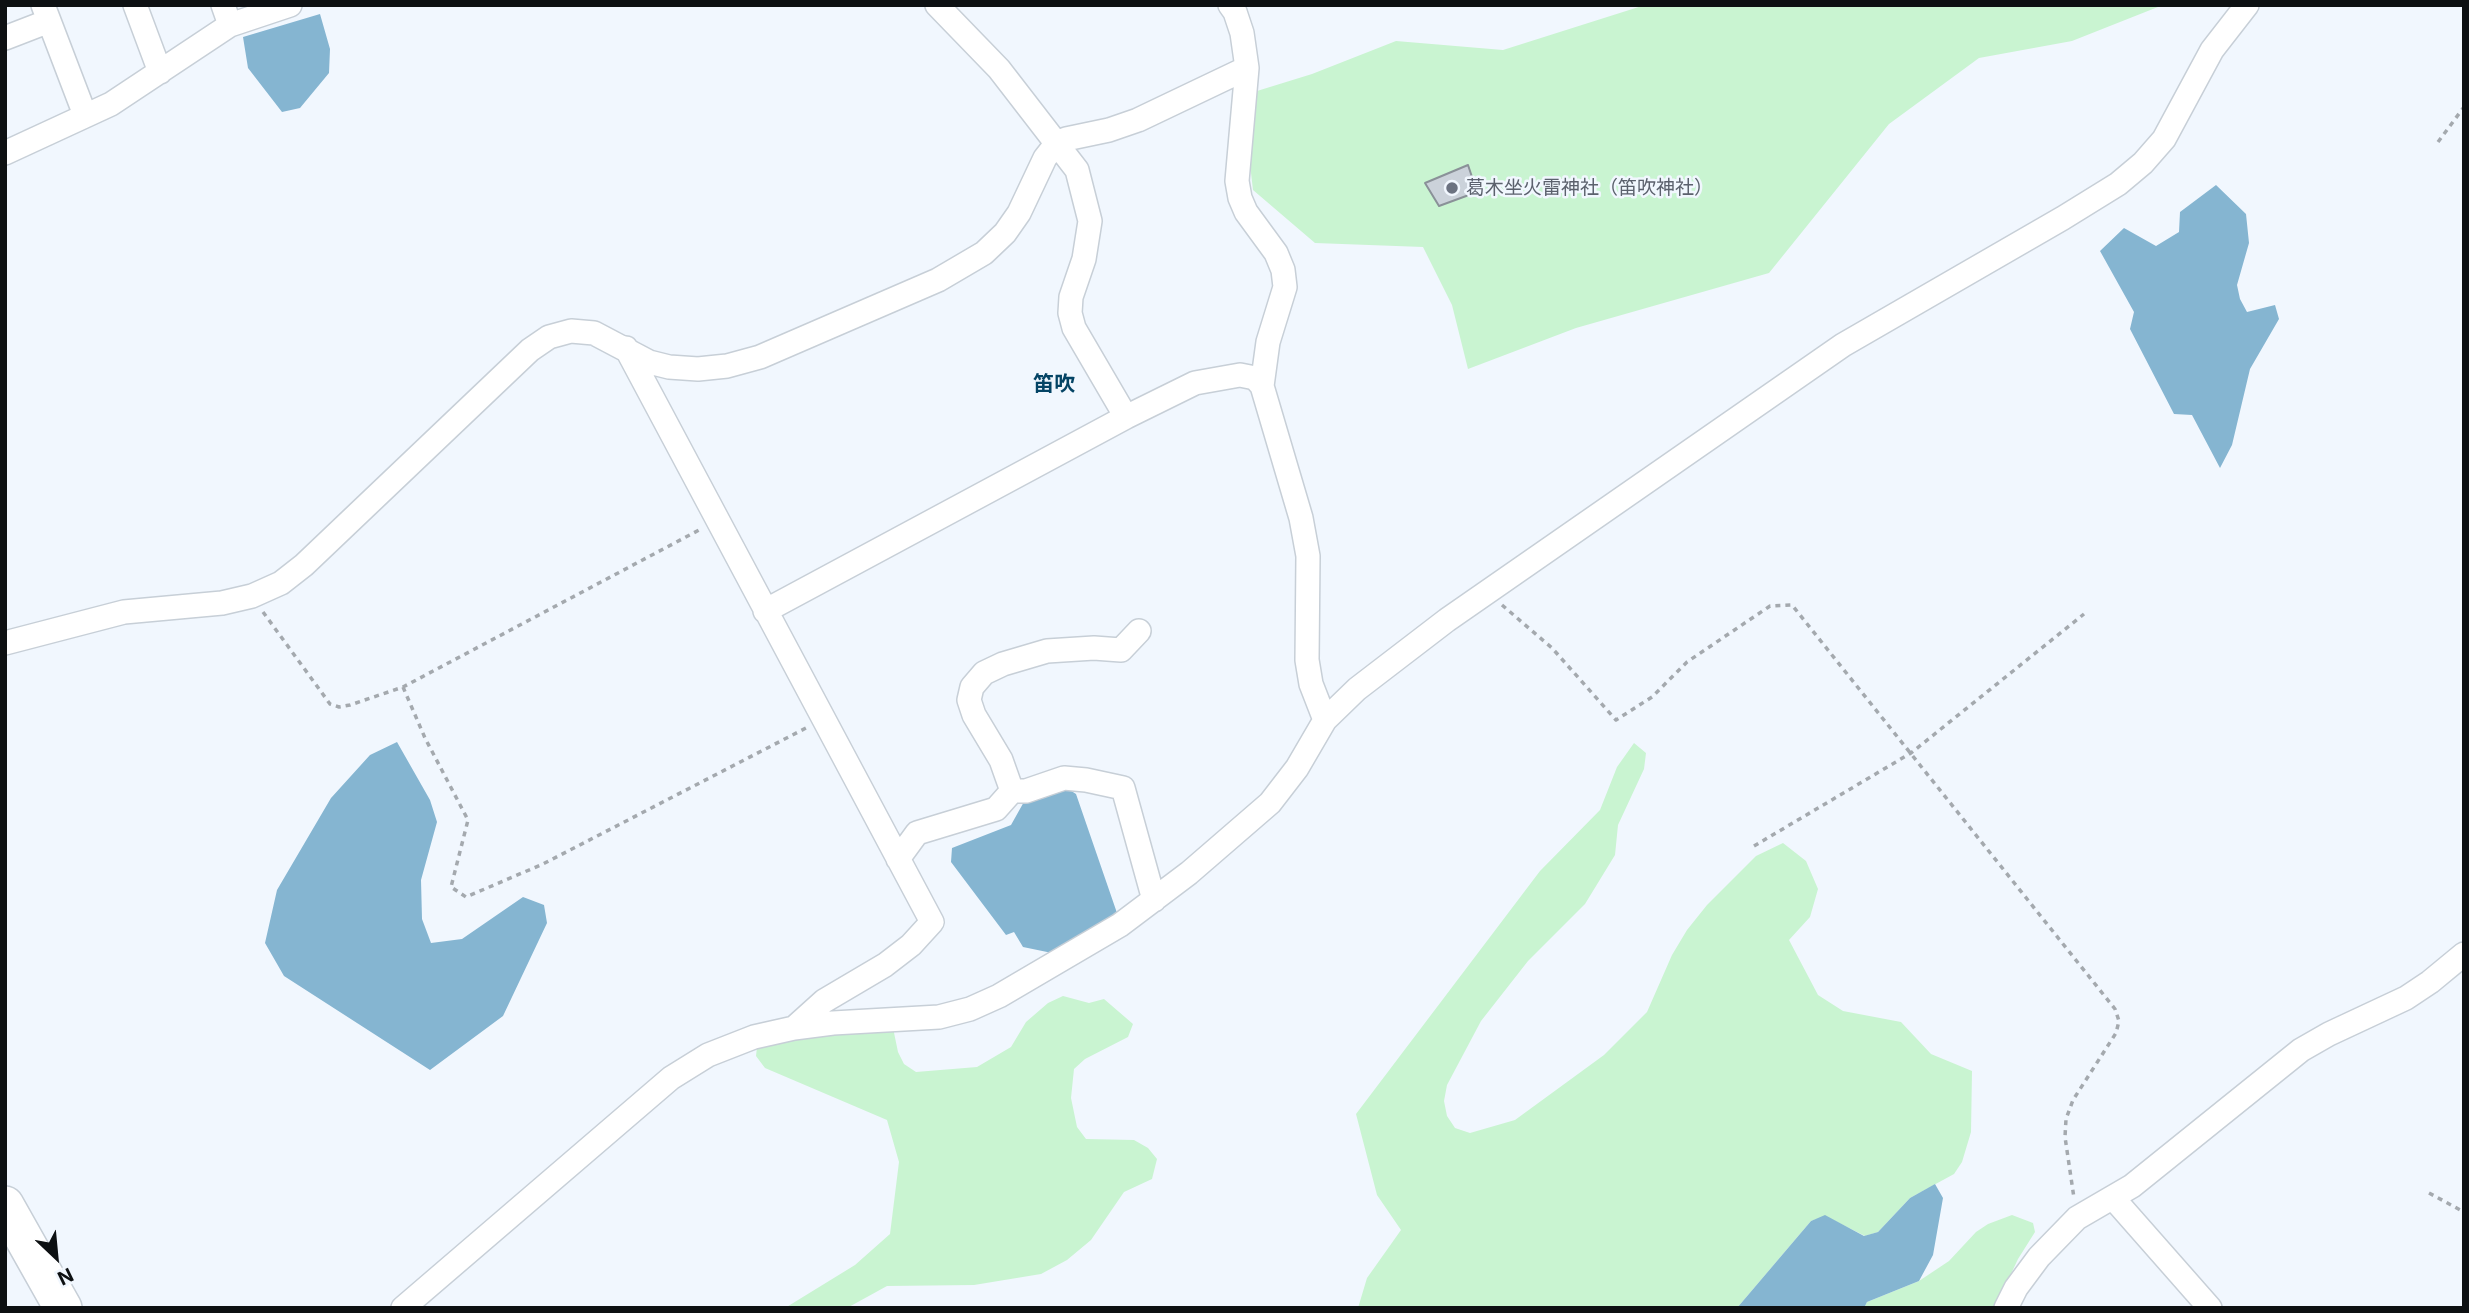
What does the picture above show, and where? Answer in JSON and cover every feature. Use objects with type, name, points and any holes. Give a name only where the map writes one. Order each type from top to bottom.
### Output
[{"type":"main road","points":[[5,1205],[63,1308]]},
{"type":"street","points":[[135,5],[160,72]]},
{"type":"street","points":[[5,153],[111,104],[160,72],[227,15],[290,5]]},
{"type":"street","points":[[937,5],[999,69],[1077,170],[1090,221],[1084,259],[1071,297],[1070,313],[1074,328],[1126,417]]},
{"type":"street","points":[[1230,5],[1236,12],[1242,33],[1247,68],[1237,181],[1246,212],[1276,253],[1283,270],[1285,288],[1268,342],[1262,386],[1301,518],[1308,556],[1307,660],[1311,684],[1325,720]]},
{"type":"street","points":[[403,1308],[671,1079],[708,1055],[754,1037],[794,1028],[939,1017],[970,1009],[999,996],[1084,948],[1154,900],[1270,803],[1297,768],[1325,720],[1376,675],[1447,620],[1831,352],[2118,184],[2143,163],[2164,139],[2212,50],[2247,5]]},
{"type":"street","points":[[5,38],[46,13],[85,115]]},
{"type":"street","points":[[5,643],[124,612],[222,604],[252,596],[281,583],[304,565],[530,350],[549,337],[571,331],[594,332],[649,362],[669,367],[698,369],[727,366],[760,357],[938,280],[984,253],[1006,233],[1019,213],[1045,158],[1056,144],[1138,120],[1247,68]]},
{"type":"street","points":[[626,348],[932,922],[911,946],[885,965],[824,1001],[794,1028]]},
{"type":"street","points":[[765,611],[1126,417],[1195,383],[1240,375],[1255,378],[1262,386]]},
{"type":"street","points":[[1012,791],[1001,760],[974,715],[969,700],[972,687],[984,673],[1046,651],[1094,648],[1121,650],[1139,631]]},
{"type":"street","points":[[898,859],[917,834],[996,809],[1012,791],[1026,791],[1064,778],[1086,780],[1123,788],[1154,900]]},
{"type":"street","points":[[2006,1308],[2016,1288],[2039,1257],[2077,1218],[2114,1199],[2132,1186],[2301,1050],[2406,998],[2464,954]]},
{"type":"street","points":[[2114,1199],[2210,1308]]},
{"type":"path","points":[[2438,142],[2464,107]]},
{"type":"path","points":[[252,596],[330,704],[339,707],[403,687],[717,520]]},
{"type":"path","points":[[1488,593],[1552,648],[1616,720],[1652,697],[1686,662],[1770,606],[1792,605],[2115,1009],[2119,1021],[2116,1033],[2073,1100],[2066,1119],[2065,1137],[2077,1218]]},
{"type":"path","points":[[1754,846],[1910,753],[2084,614]]},
{"type":"path","points":[[403,687],[425,738],[468,820],[451,887],[466,897],[543,864],[823,719]]},
{"type":"path","points":[[2429,1194],[2464,1212]]},
{"type":"green space","points":[[1645,5],[2163,5],[2072,41],[1979,58],[1889,124],[1769,273],[1576,328],[1468,369],[1452,305],[1423,247],[1315,243],[1253,190],[1244,113],[1257,91],[1312,74],[1396,41],[1503,50]]},
{"type":"green space","points":[[1634,743],[1646,753],[1644,769],[1618,825],[1615,855],[1585,904],[1528,961],[1481,1021],[1447,1085],[1444,1101],[1447,1116],[1455,1128],[1470,1133],[1515,1120],[1604,1055],[1647,1012],[1672,955],[1707,905],[1756,856],[1783,843],[1806,861],[1818,889],[1810,917],[1789,940],[1818,995],[1843,1011],[1901,1022],[1931,1054],[1972,1071],[1971,1132],[1962,1162],[1954,1174],[1910,1198],[1878,1232],[1865,1236],[1825,1216],[1811,1221],[1737,1308],[1358,1308],[1367,1278],[1401,1230],[1377,1195],[1356,1114],[1540,871],[1600,810],[1617,767]]},
{"type":"green space","points":[[1063,996],[1089,1003],[1104,999],[1133,1024],[1128,1037],[1085,1059],[1074,1069],[1071,1098],[1077,1127],[1086,1139],[1134,1140],[1148,1148],[1157,1159],[1152,1179],[1124,1192],[1091,1240],[1067,1260],[1041,1274],[974,1285],[887,1286],[847,1308],[785,1308],[855,1265],[890,1234],[899,1162],[887,1120],[765,1068],[756,1056],[757,1047],[892,1023],[898,1052],[904,1064],[916,1072],[977,1067],[1011,1047],[1026,1022],[1048,1003]]},
{"type":"green space","points":[[2012,1215],[2033,1223],[2035,1232],[2018,1259],[1995,1308],[1864,1308],[1867,1302],[1919,1281],[1949,1261],[1976,1232],[1988,1224]]},
{"type":"water","points":[[320,14],[330,49],[329,73],[300,108],[282,112],[248,68],[243,37]]},
{"type":"water","points":[[2216,185],[2246,214],[2249,243],[2237,285],[2240,299],[2247,312],[2275,305],[2279,319],[2250,369],[2232,445],[2220,468],[2192,415],[2174,414],[2130,329],[2134,312],[2100,251],[2124,228],[2156,246],[2179,232],[2180,212]]},
{"type":"water","points":[[397,742],[430,800],[437,822],[421,880],[422,919],[431,943],[462,939],[523,897],[544,905],[547,923],[503,1016],[430,1070],[284,976],[265,943],[277,890],[331,798],[370,755]]},
{"type":"water","points":[[1065,787],[1076,794],[1117,913],[1072,945],[1052,953],[1023,947],[1014,932],[1006,935],[951,862],[952,848],[1011,825],[1025,800]]},
{"type":"water","points":[[1935,1184],[1943,1198],[1933,1255],[1919,1281],[1867,1302],[1864,1308],[1737,1308],[1811,1221],[1825,1215],[1864,1236],[1878,1232],[1910,1198]]},
{"type":"building","name":"葛木坐火雷神社（笛吹神社）","points":[[1468,165],[1477,192],[1439,206],[1425,183]]},
{"type":"place","name":"葛木坐火雷神社（笛吹神社）","points":[[1452,188]]},
{"type":"district","name":"笛吹","points":[[1054,385]]}]
